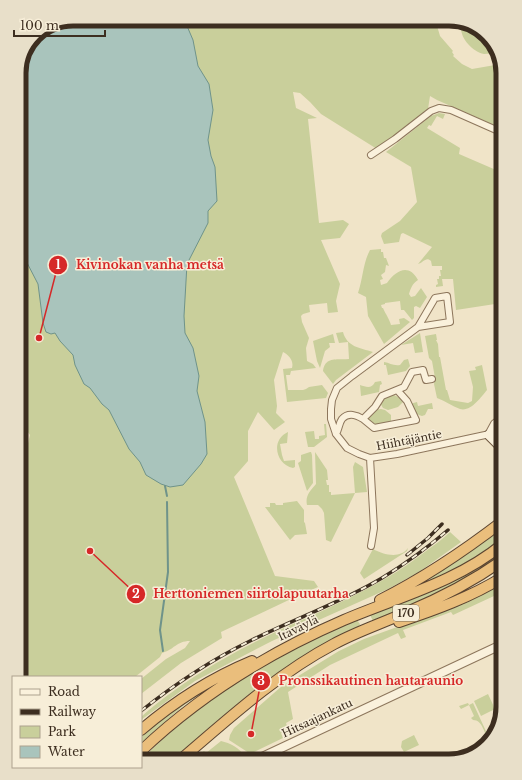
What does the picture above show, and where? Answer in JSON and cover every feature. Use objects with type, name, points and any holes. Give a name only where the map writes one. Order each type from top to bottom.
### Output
[{"type":"highway","points":[[346,619],[435,570],[475,543],[496,526]]},
{"type":"highway","name":"Itäväylä","points":[[142,750],[182,716],[234,678],[269,656],[299,640],[346,619],[407,596],[441,581],[474,565],[496,549]]},
{"type":"highway","name":"170","points":[[187,754],[257,695],[306,660],[335,643],[441,597],[496,564]]},
{"type":"highway","points":[[306,660],[438,609],[496,581]]},
{"type":"highway","points":[[142,729],[194,690],[240,666],[299,640]]},
{"type":"main road","points":[[489,435],[496,442]]},
{"type":"street","points":[[371,155],[395,140],[431,111],[439,108],[451,110],[496,130]]},
{"type":"street","name":"Hiihtäjäntie","points":[[418,327],[450,322],[447,296],[435,298],[418,327],[337,388],[332,400],[331,409],[331,419],[336,434],[347,448],[370,458],[496,434]]},
{"type":"street","points":[[363,419],[375,407],[382,396],[398,391],[404,387],[412,372],[423,370],[426,380],[432,379]]},
{"type":"street","points":[[336,434],[342,419],[346,416],[355,414],[374,428],[416,420],[407,401],[398,391]]},
{"type":"street","points":[[489,435],[496,423]]},
{"type":"street","points":[[370,458],[374,528],[371,546]]},
{"type":"street","name":"Hitsaajankatu","points":[[273,754],[496,647]]},
{"type":"green space","points":[[73,26],[437,26],[440,36],[453,51],[453,56],[462,64],[472,69],[495,65],[496,126],[430,96],[428,109],[377,149],[321,114],[300,93],[293,92],[296,108],[317,118],[308,119],[319,223],[343,220],[349,224],[340,238],[321,240],[340,284],[336,301],[338,312],[328,313],[327,303],[309,305],[310,312],[301,316],[309,338],[306,348],[307,361],[313,364],[316,368],[291,371],[290,375],[286,375],[288,390],[303,390],[309,387],[322,385],[328,393],[326,398],[287,402],[283,369],[292,368],[292,361],[283,352],[274,380],[277,406],[276,413],[285,422],[274,430],[258,412],[248,431],[248,461],[234,477],[275,576],[314,581],[318,587],[221,632],[222,638],[181,663],[142,693],[142,678],[166,659],[185,648],[190,641],[181,642],[162,653],[160,657],[136,676],[26,676],[26,451],[30,435],[26,430],[26,70],[34,47],[47,34],[64,27]]},
{"type":"green space","points":[[461,28],[475,34],[483,41],[491,53],[484,54],[474,50],[466,42]]},
{"type":"green space","points":[[439,113],[445,114],[443,119],[437,116],[431,126],[429,125],[427,128],[460,148],[459,154],[496,170],[496,309],[495,304],[456,310],[453,279],[442,279],[443,286],[436,287],[438,284],[437,279],[441,276],[440,270],[442,270],[442,266],[432,266],[431,261],[428,259],[418,264],[432,247],[403,233],[401,234],[399,242],[384,244],[381,236],[382,233],[400,221],[417,202],[411,167],[386,152],[431,116]]},
{"type":"green space","points":[[381,249],[381,252],[383,252],[384,258],[386,258],[389,266],[386,265],[385,272],[381,275],[383,279],[380,280],[381,285],[387,283],[394,275],[402,270],[411,271],[418,280],[414,283],[409,294],[411,297],[415,296],[421,288],[427,297],[420,308],[416,306],[414,307],[414,318],[412,320],[404,310],[401,310],[400,301],[381,305],[391,325],[400,324],[399,319],[404,318],[410,322],[384,344],[368,316],[366,297],[358,293],[370,250]]},
{"type":"green space","points":[[343,332],[351,344],[373,352],[336,380],[333,384],[323,371],[324,366],[329,361],[336,359],[349,359],[348,342],[339,343],[336,333]]},
{"type":"green space","points":[[420,333],[423,352],[415,353],[413,343],[401,345]]},
{"type":"green space","points":[[333,334],[335,343],[329,343],[330,347],[325,351],[320,368],[313,341]]},
{"type":"green space","points":[[436,334],[446,390],[450,400],[468,403],[472,401],[473,387],[469,371],[476,370],[475,367],[482,365],[487,390],[472,406],[468,408],[460,409],[437,398],[432,361],[429,358],[425,336]]},
{"type":"green space","points":[[408,359],[410,366],[406,371],[388,375],[384,362],[393,365],[400,365],[404,360]]},
{"type":"green space","points":[[381,381],[382,384],[380,385],[379,392],[361,396],[360,385],[371,387],[375,382]]},
{"type":"green space","points":[[392,394],[402,399],[403,402],[398,407],[388,410],[383,408],[380,403],[384,397]]},
{"type":"green space","points":[[417,402],[418,406],[432,403],[433,409],[428,409],[425,415],[422,416],[414,412],[410,404]]},
{"type":"green space","points":[[375,410],[385,410],[391,415],[391,422],[378,425],[367,419]]},
{"type":"green space","points":[[324,424],[326,424],[327,437],[314,447],[308,447],[305,432],[314,431],[315,439],[319,439],[319,436],[325,435]]},
{"type":"green space","points":[[288,432],[287,443],[280,444],[284,461],[295,460],[295,467],[293,468],[287,466],[283,462],[277,452],[279,441],[282,436]]},
{"type":"green space","points":[[311,452],[313,483],[307,491],[298,463],[301,461],[301,455]]},
{"type":"green space","points":[[315,452],[327,470],[328,480],[326,480],[327,485],[329,485],[329,492],[331,492],[331,495],[355,493],[331,542],[326,540],[324,513],[322,509],[318,505],[307,505],[307,496],[316,484]]},
{"type":"green space","points":[[355,462],[363,467],[367,492],[355,493],[353,467]]},
{"type":"green space","points":[[297,501],[304,510],[304,522],[307,534],[295,535],[290,540],[265,507],[270,507],[270,503],[283,505],[283,503]]},
{"type":"green space","points":[[496,531],[496,545],[481,556],[431,582],[430,578],[455,562]]},
{"type":"green space","points":[[450,532],[461,542],[419,572],[388,589],[272,641],[195,681],[142,719],[142,716],[154,706],[199,673],[263,638],[368,589],[407,565]]},
{"type":"green space","points":[[408,548],[407,551],[364,579],[360,573],[373,549],[382,553],[396,555],[401,554]]},
{"type":"green space","points":[[496,555],[496,559],[473,574],[424,599],[373,621],[370,615],[439,587]]},
{"type":"green space","points":[[496,586],[496,598],[494,596],[453,615],[451,612],[403,630],[406,637],[401,639],[398,633],[330,665],[288,692],[293,719],[286,723],[288,729],[281,733],[283,738],[249,753],[229,740],[234,728],[282,686],[339,651],[364,639],[455,606]]},
{"type":"green space","points":[[357,620],[360,624],[359,627],[321,645],[266,681],[233,707],[179,754],[147,754],[194,713],[245,677],[300,646]]},
{"type":"green space","points":[[215,683],[183,706],[142,742],[142,732],[147,727]]},
{"type":"green space","points":[[488,694],[495,709],[481,716],[474,701]]},
{"type":"green space","points":[[468,703],[469,705],[461,709],[459,706]]},
{"type":"green space","points":[[473,703],[487,734],[486,736],[479,722],[471,718],[474,716],[469,705]]},
{"type":"green space","points":[[414,735],[419,745],[404,752],[401,747],[402,741]]},
{"type":"green space","points":[[221,741],[234,746],[242,754],[200,754],[204,751],[206,753]]},
{"type":"water","points":[[187,26],[193,40],[198,66],[209,84],[213,110],[208,140],[215,167],[217,201],[208,211],[208,223],[187,264],[184,316],[185,333],[193,348],[199,376],[197,391],[205,422],[207,454],[201,464],[183,485],[170,487],[161,484],[146,475],[140,462],[129,449],[109,410],[102,404],[90,388],[84,384],[75,365],[73,355],[55,333],[51,334],[46,332],[43,323],[38,284],[26,261],[26,70],[34,47],[47,34],[64,27]]},
{"type":"waterway","points":[[165,486],[167,496]]},
{"type":"waterway","points":[[163,651],[160,630],[168,572],[167,502]]},
{"type":"railway","points":[[407,555],[442,524]]},
{"type":"railway","points":[[142,710],[180,682],[221,656],[350,595],[382,578],[416,556],[448,530]]},
{"type":"place","name":"Kivinokan vanha metsä","points":[[39,338]]},
{"type":"place","name":"Herttoniemen siirtolapuutarha","points":[[90,551]]},
{"type":"place","name":"Pronssikautinen hautaraunio","points":[[251,734]]}]
